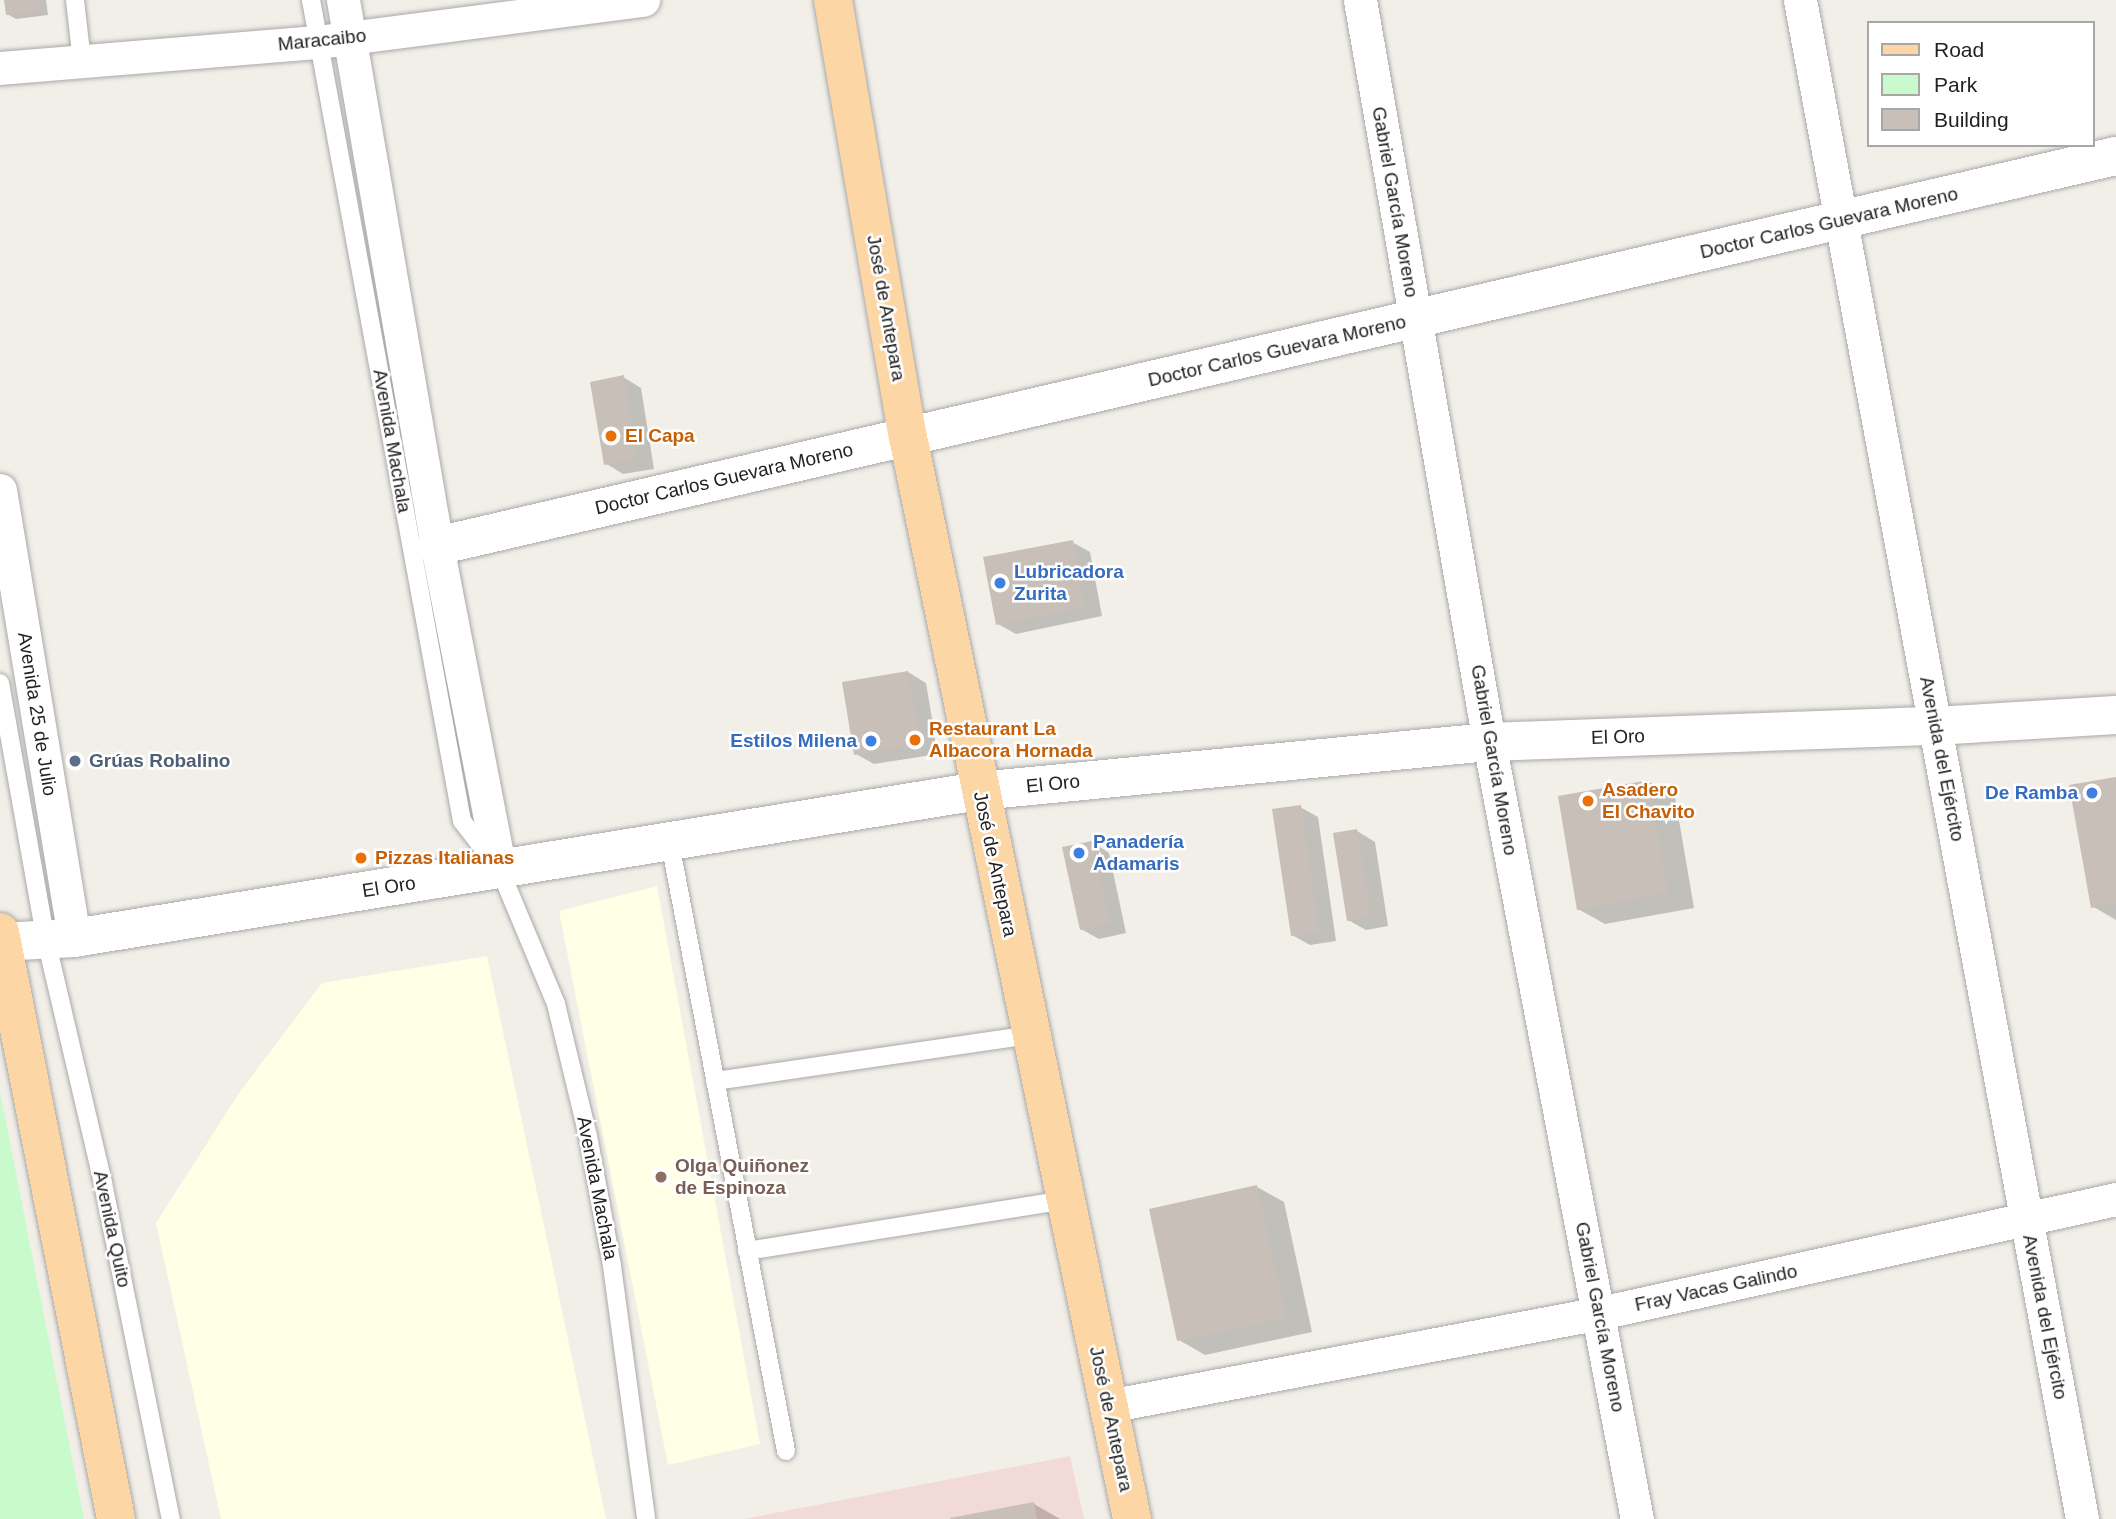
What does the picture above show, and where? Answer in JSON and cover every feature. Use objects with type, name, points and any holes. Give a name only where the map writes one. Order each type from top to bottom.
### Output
[{"type":"main road","name":"José de Antepara","points":[[833,0],[908,437],[979,791],[1132,1519]]},
{"type":"main road","points":[[1,938],[116,1519]]},
{"type":"street","name":"Avenida Machala","points":[[343,0],[334,40],[500,870]]},
{"type":"street","name":"Maracaibo","points":[[0,68],[334,40],[643,0]]},
{"type":"street","name":"Gabriel García Moreno","points":[[1360,0],[1489,742],[1600,1313],[1637,1519]]},
{"type":"street","name":"Avenida del Ejército","points":[[1800,0],[2082,1519]]},
{"type":"street","name":"Doctor Carlos Guevara Moreno","points":[[437,546],[2116,156]]},
{"type":"street","name":"Avenida 25 de Julio","points":[[0,490],[60,939]]},
{"type":"street","name":"El Oro","points":[[1,938],[60,939],[670,843],[979,791],[1489,742],[1935,726],[2116,715]]},
{"type":"street","name":"Fray Vacas Galindo","points":[[1108,1406],[1600,1313],[2116,1199]]},
{"type":"lane","points":[[75,0],[82,61]]},
{"type":"lane","name":"Avenida Machala","points":[[311,0],[334,40],[462,821],[500,870],[556,1004],[588,1136],[612,1266],[646,1519]]},
{"type":"lane","name":"Avenida 25 de Julio","points":[[0,683],[60,939]]},
{"type":"lane","points":[[670,843],[786,1451]]},
{"type":"lane","name":"Avenida Quito","points":[[60,939],[103,1183],[171,1519]]},
{"type":"lane","points":[[715,1081],[1031,1035]]},
{"type":"lane","points":[[747,1251],[1066,1200]]},
{"type":"shaded area","name":"Olga Quiñonez de Espinoza","points":[[657,886],[760,1444],[668,1465],[559,911]]},
{"type":"shaded area","points":[[487,956],[606,1519],[221,1519],[156,1223],[239,1093],[322,983]]},
{"type":"shaded area","points":[[1070,1456],[1084,1519],[744,1519]]},
{"type":"green space","points":[[0,1092],[84,1519],[0,1519]]},
{"type":"building","points":[[4,0],[39,0],[40,11],[6,15]]},
{"type":"building","points":[[624,375],[637,459],[604,465],[590,382]]},
{"type":"building","points":[[1073,540],[1085,607],[996,625],[983,557]]},
{"type":"building","points":[[908,671],[921,744],[854,755],[842,682]]},
{"type":"building","points":[[2116,777],[2116,903],[2091,908],[2069,785]]},
{"type":"building","points":[[1649,780],[1668,893],[1577,910],[1558,796]]},
{"type":"building","points":[[1301,805],[1319,932],[1291,936],[1272,809]]},
{"type":"building","points":[[1357,829],[1371,917],[1347,921],[1333,833]]},
{"type":"building","points":[[1092,841],[1110,924],[1080,930],[1062,847]]},
{"type":"building","points":[[1257,1185],[1286,1318],[1177,1341],[1149,1209]]},
{"type":"building","points":[[1034,1502],[1037,1519],[950,1519],[950,1518]]},
{"type":"place","name":"El Capa","points":[[611,436]]},
{"type":"place","name":"Lubricadora Zurita","points":[[1000,583]]},
{"type":"place","name":"Restaurant La Albacora Hornada","points":[[915,740]]},
{"type":"place","name":"Estilos Milena","points":[[871,741]]},
{"type":"place","name":"Grúas Robalino","points":[[75,761]]},
{"type":"place","name":"De Ramba","points":[[2092,793]]},
{"type":"place","name":"Asadero El Chavito","points":[[1588,801]]},
{"type":"place","name":"Panadería Adamaris","points":[[1079,853]]},
{"type":"place","name":"Pizzas Italianas","points":[[361,858]]},
{"type":"place","name":"Olga Quiñonez de Espinoza","points":[[661,1177]]}]
